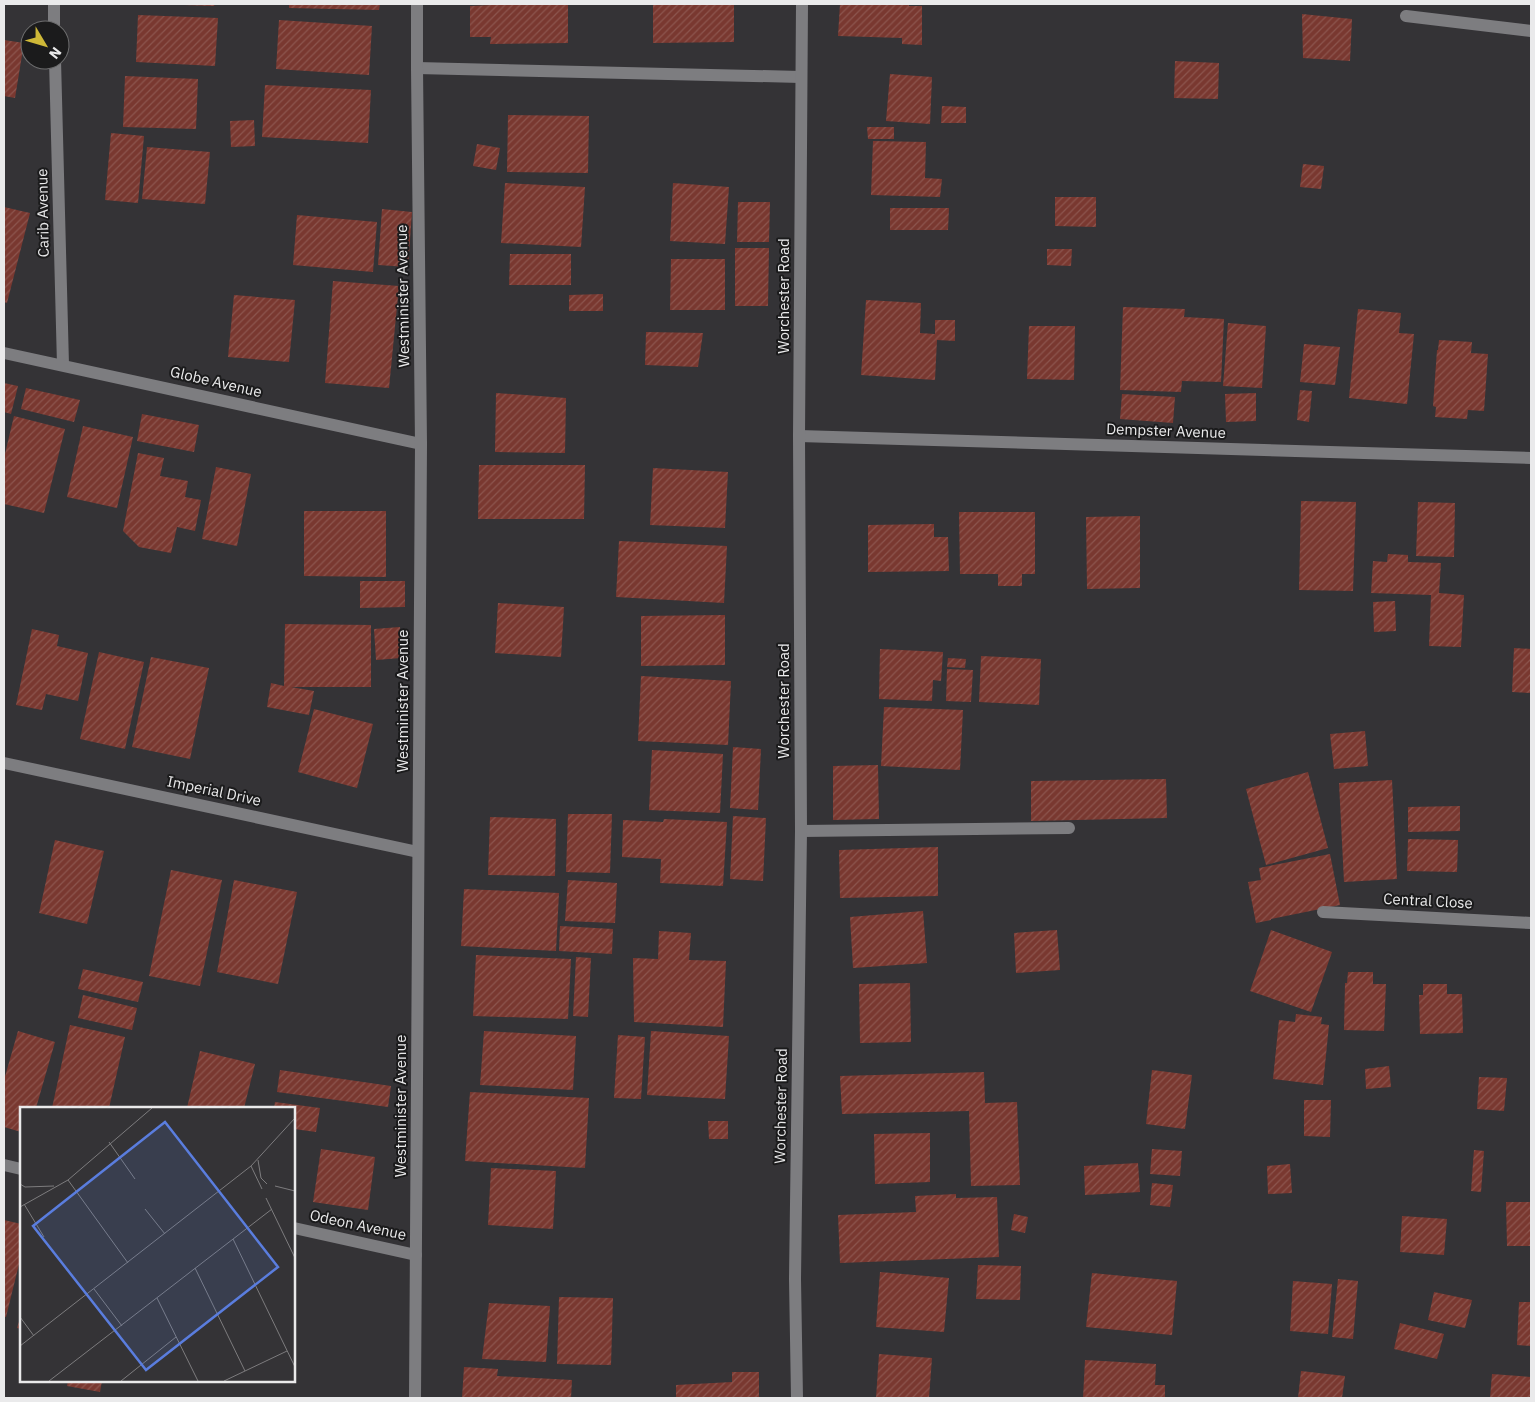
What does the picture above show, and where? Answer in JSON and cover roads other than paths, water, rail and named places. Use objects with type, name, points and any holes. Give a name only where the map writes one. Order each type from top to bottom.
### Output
[{"type":"street","points":[[54,4],[54,20]]},
{"type":"street","name":"Westminister Avenue","points":[[415,1398],[421,444],[417,4]]},
{"type":"street","name":"Worchester Road","points":[[798,1398],[795,1279],[801,831],[799,436],[802,4]]},
{"type":"street","points":[[1406,16],[1531,31]]},
{"type":"street","points":[[417,68],[801,77]]},
{"type":"street","name":"Carib Avenue","points":[[55,70],[62,365]]},
{"type":"street","name":"Globe Avenue","points":[[4,353],[421,444]]},
{"type":"street","name":"Dempster Avenue","points":[[799,436],[1531,458]]},
{"type":"street","name":"Imperial Drive","points":[[4,763],[418,852]]},
{"type":"street","points":[[801,831],[1069,828]]},
{"type":"street","name":"Central Close","points":[[1323,912],[1531,923]]},
{"type":"street","points":[[4,1165],[20,1169]]},
{"type":"street","name":"Odeon Avenue","points":[[295,1228],[416,1255]]}]
